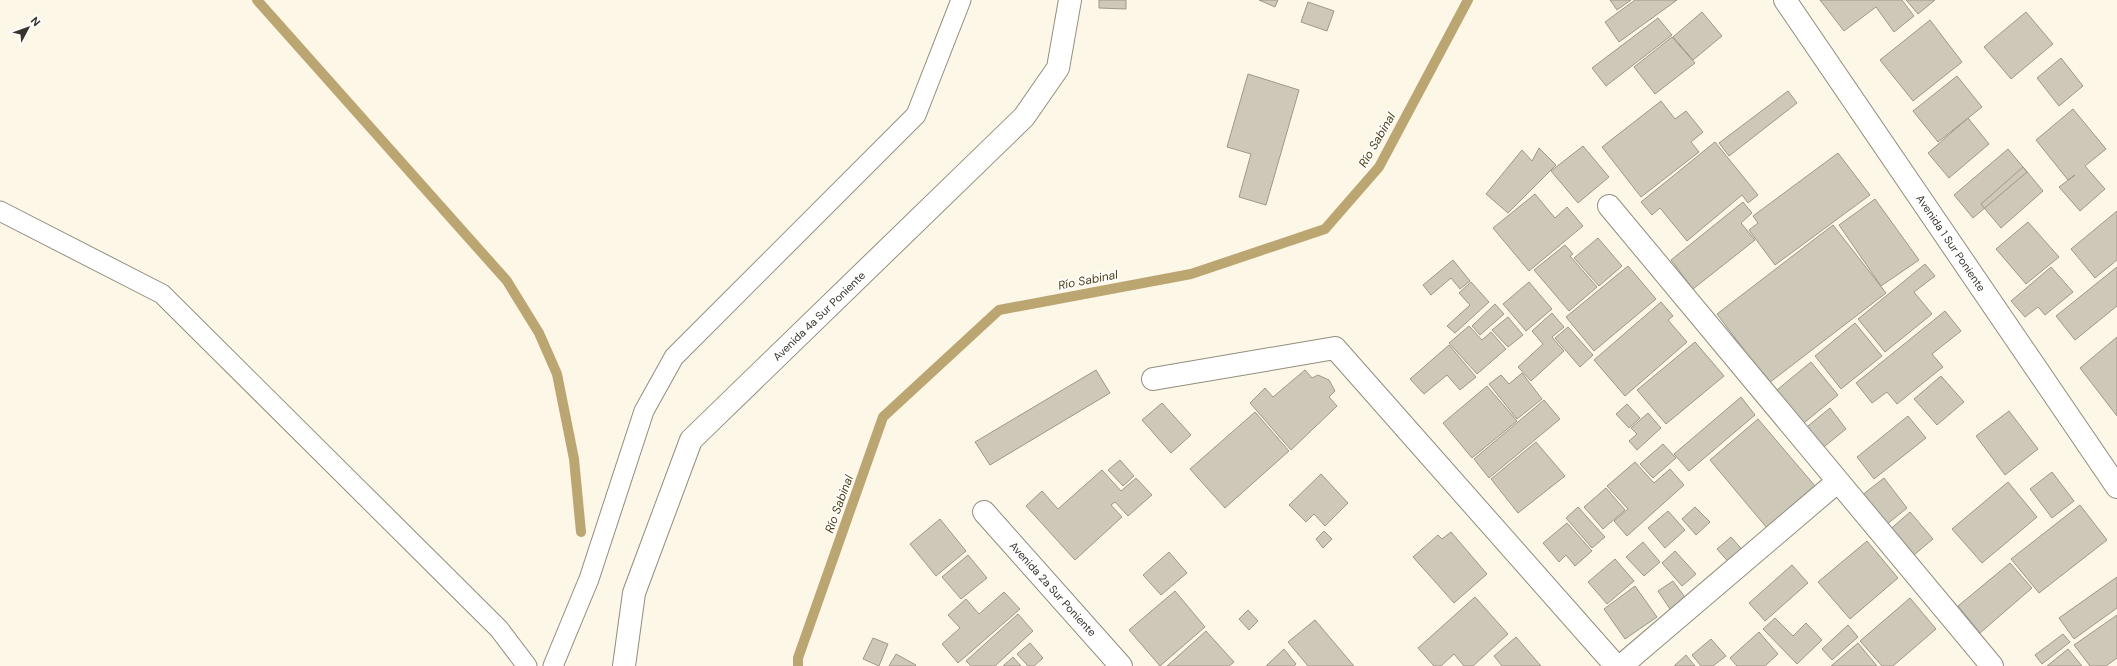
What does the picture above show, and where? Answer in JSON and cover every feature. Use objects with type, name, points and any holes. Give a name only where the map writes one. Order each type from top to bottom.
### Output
[{"type":"street","name":"Avenida 4a Sur Poniente","points":[[624,666],[634,593],[691,440],[1024,116],[1058,68],[1070,0]]},
{"type":"street","name":"Avenida 1 Sur Poniente","points":[[1785,0],[2117,487]]},
{"type":"street","points":[[1609,206],[1992,666]]},
{"type":"street","points":[[1153,379],[1335,348],[1616,666]]},
{"type":"street","points":[[1621,666],[1838,482]]},
{"type":"street","name":"Avenida 2a Sur Poniente","points":[[984,512],[1121,666]]},
{"type":"lane","points":[[553,666],[589,579],[644,411],[674,358],[916,115],[961,0]]},
{"type":"lane","points":[[0,211],[162,294],[499,629],[526,666]]},
{"type":"building","points":[[1099,0],[1126,0],[1126,9],[1099,8]]},
{"type":"building","points":[[1259,0],[1278,0],[1275,7]]},
{"type":"building","points":[[1610,0],[1631,0],[1617,10]]},
{"type":"building","points":[[1635,0],[1677,0],[1619,42],[1605,22]]},
{"type":"building","points":[[1820,0],[1902,0],[1914,16],[1894,32],[1876,7],[1844,31]]},
{"type":"building","points":[[1906,0],[1935,0],[1918,14]]},
{"type":"building","points":[[1308,2],[1334,11],[1327,31],[1301,22]]},
{"type":"building","points":[[1702,12],[1722,36],[1693,60],[1673,37]]},
{"type":"building","points":[[2026,12],[2053,44],[2011,79],[1984,47]]},
{"type":"building","points":[[1658,18],[1672,35],[1606,86],[1592,68]]},
{"type":"building","points":[[1930,20],[1962,62],[1913,101],[1880,60]]},
{"type":"building","points":[[1672,37],[1695,63],[1655,94],[1634,67]]},
{"type":"building","points":[[2061,58],[2083,86],[2059,106],[2037,78]]},
{"type":"building","points":[[1248,74],[1299,90],[1266,205],[1239,197],[1251,154],[1227,147]]},
{"type":"building","points":[[1957,76],[1982,107],[1938,142],[1913,111]]},
{"type":"building","points":[[1788,91],[1797,103],[1729,156],[1719,143]]},
{"type":"building","points":[[1661,101],[1675,119],[1686,111],[1703,132],[1691,142],[1699,152],[1641,197],[1602,147]]},
{"type":"building","points":[[2073,109],[2106,149],[2085,166],[2105,189],[2080,211],[2059,187],[2075,175],[2068,180],[2036,140]]},
{"type":"building","points":[[1968,118],[1989,144],[1949,178],[1928,153]]},
{"type":"building","points":[[1715,142],[1758,195],[1748,203],[1742,195],[1687,241],[1660,208],[1652,215],[1641,202]]},
{"type":"building","points":[[1583,146],[1609,177],[1578,203],[1551,171]]},
{"type":"building","points":[[1539,148],[1556,165],[1508,213],[1486,194],[1522,150],[1532,161]]},
{"type":"building","points":[[2008,149],[2027,172],[1973,218],[1954,195]]},
{"type":"building","points":[[1838,153],[1870,195],[1775,265],[1749,230],[1758,223],[1753,216]]},
{"type":"building","points":[[2023,167],[2043,191],[2001,228],[1981,204]]},
{"type":"building","points":[[1535,194],[1555,218],[1567,207],[1583,226],[1529,271],[1493,228]]},
{"type":"building","points":[[1875,199],[1919,260],[1881,286],[1839,225]]},
{"type":"building","points":[[1743,202],[1752,213],[1741,223],[1755,240],[1693,289],[1671,260]]},
{"type":"building","points":[[2117,211],[2117,260],[2095,278],[2071,249]]},
{"type":"building","points":[[2028,222],[2059,257],[2026,284],[1996,249]]},
{"type":"building","points":[[1833,225],[1886,293],[1769,383],[1717,314]]},
{"type":"building","points":[[1598,238],[1622,266],[1599,286],[1574,258]]},
{"type":"building","points":[[1565,245],[1573,254],[1570,256],[1597,287],[1569,311],[1534,270]]},
{"type":"building","points":[[1453,260],[1470,281],[1460,289],[1451,278],[1431,295],[1423,285]]},
{"type":"building","points":[[1925,264],[1935,276],[1914,292],[1932,314],[1885,352],[1858,319]]},
{"type":"building","points":[[1628,266],[1656,299],[1594,351],[1566,317]]},
{"type":"building","points":[[2051,267],[2073,292],[2045,315],[2038,307],[2025,317],[2011,301]]},
{"type":"building","points":[[2117,267],[2117,306],[2075,340],[2056,316]]},
{"type":"building","points":[[1471,282],[1489,302],[1455,333],[1447,326],[1470,305],[1459,293]]},
{"type":"building","points":[[1529,282],[1552,309],[1526,331],[1503,304]]},
{"type":"building","points":[[1661,302],[1673,316],[1668,320],[1687,342],[1625,396],[1594,360]]},
{"type":"building","points":[[1495,304],[1504,314],[1480,335],[1472,326]]},
{"type":"building","points":[[1945,311],[1961,331],[1932,354],[1943,367],[1897,404],[1887,392],[1872,403],[1856,383]]},
{"type":"building","points":[[1552,313],[1564,327],[1552,337],[1564,351],[1531,381],[1518,367],[1543,344],[1532,331]]},
{"type":"building","points":[[1508,317],[1523,335],[1508,347],[1492,330]]},
{"type":"building","points":[[1855,323],[1882,356],[1841,389],[1815,356]]},
{"type":"building","points":[[1469,326],[1482,340],[1491,332],[1506,349],[1477,374],[1449,343]]},
{"type":"building","points":[[1568,327],[1593,355],[1580,367],[1555,338]]},
{"type":"building","points":[[2117,337],[2117,416],[2080,368]]},
{"type":"building","points":[[1695,342],[1724,376],[1666,424],[1637,390]]},
{"type":"building","points":[[1449,345],[1476,377],[1460,390],[1447,375],[1424,394],[1410,379]]},
{"type":"building","points":[[1811,362],[1838,395],[1799,427],[1772,394]]},
{"type":"building","points":[[1096,370],[1110,393],[990,465],[975,442]]},
{"type":"building","points":[[1305,370],[1312,378],[1318,375],[1329,380],[1335,391],[1329,397],[1337,406],[1291,450],[1250,403],[1265,388],[1273,397]]},
{"type":"building","points":[[1522,373],[1542,399],[1517,419],[1489,384],[1501,375],[1509,384]]},
{"type":"building","points":[[1941,376],[1964,402],[1937,425],[1914,399]]},
{"type":"building","points":[[1487,386],[1517,421],[1472,458],[1443,423]]},
{"type":"building","points":[[1741,397],[1755,415],[1689,471],[1674,454]]},
{"type":"building","points":[[1544,400],[1560,419],[1489,478],[1474,459]]},
{"type":"building","points":[[1162,403],[1191,435],[1171,453],[1142,420]]},
{"type":"building","points":[[1627,404],[1640,418],[1629,428],[1616,414]]},
{"type":"building","points":[[1830,408],[1846,429],[1820,450],[1803,430]]},
{"type":"building","points":[[2009,411],[2038,449],[2005,475],[1976,436]]},
{"type":"building","points":[[1255,412],[1289,451],[1225,508],[1190,469]]},
{"type":"building","points":[[1648,413],[1661,428],[1637,450],[1629,441],[1637,434],[1631,428]]},
{"type":"building","points":[[1908,416],[1926,438],[1874,479],[1857,457]]},
{"type":"building","points":[[1758,419],[1821,493],[1772,534],[1710,460]]},
{"type":"building","points":[[1536,442],[1565,476],[1518,513],[1491,479]]},
{"type":"building","points":[[1663,444],[1676,458],[1653,478],[1640,464]]},
{"type":"building","points":[[1120,460],[1134,476],[1123,486],[1108,470]]},
{"type":"building","points":[[1635,462],[1654,483],[1670,469],[1684,485],[1627,536],[1614,521],[1628,509],[1607,486]]},
{"type":"building","points":[[1102,470],[1121,491],[1136,478],[1152,495],[1128,516],[1115,502],[1111,505],[1122,517],[1075,560],[1026,506],[1042,491],[1058,509]]},
{"type":"building","points":[[2052,472],[2074,501],[2052,518],[2030,489]]},
{"type":"building","points":[[1321,474],[1348,503],[1325,526],[1314,514],[1306,522],[1289,505]]},
{"type":"building","points":[[1884,478],[1907,508],[1881,529],[1857,499]]},
{"type":"building","points":[[2008,482],[2037,517],[1982,563],[1952,529]]},
{"type":"building","points":[[1606,488],[1625,510],[1603,529],[1584,507]]},
{"type":"building","points":[[2080,505],[2107,540],[2039,593],[2011,559]]},
{"type":"building","points":[[1578,507],[1605,537],[1592,548],[1566,518]]},
{"type":"building","points":[[1695,507],[1710,522],[1696,535],[1682,519]]},
{"type":"building","points":[[1668,511],[1685,530],[1665,548],[1648,528]]},
{"type":"building","points":[[1910,512],[1933,539],[1908,560],[1886,533]]},
{"type":"building","points":[[940,519],[966,551],[936,576],[910,544]]},
{"type":"building","points":[[1567,523],[1592,551],[1575,566],[1566,555],[1559,562],[1543,543]]},
{"type":"building","points":[[1324,531],[1332,539],[1323,548],[1316,539]]},
{"type":"building","points":[[1451,532],[1487,574],[1454,603],[1413,557],[1438,535],[1442,539]]},
{"type":"building","points":[[1731,537],[1745,553],[1731,565],[1717,549]]},
{"type":"building","points":[[1867,541],[1898,578],[1850,619],[1818,582]]},
{"type":"building","points":[[1643,542],[1660,562],[1644,576],[1626,557]]},
{"type":"building","points":[[1675,551],[1696,574],[1682,586],[1662,563]]},
{"type":"building","points":[[1169,552],[1187,573],[1161,595],[1143,575]]},
{"type":"building","points":[[968,555],[987,578],[961,599],[942,577]]},
{"type":"building","points":[[1615,559],[1634,581],[1607,604],[1588,582]]},
{"type":"building","points":[[2010,563],[2032,588],[1980,633],[1958,606]]},
{"type":"building","points":[[1792,565],[1808,583],[1765,621],[1749,603]]},
{"type":"building","points":[[2117,577],[2117,608],[2074,639],[2059,618]]},
{"type":"building","points":[[1673,581],[1687,600],[1672,612],[1658,591]]},
{"type":"building","points":[[1635,586],[1657,617],[1625,639],[1604,609]]},
{"type":"building","points":[[1175,591],[1205,627],[1160,666],[1129,630]]},
{"type":"building","points":[[1004,592],[1020,609],[958,663],[942,644],[960,628],[948,615],[966,599],[979,614]]},
{"type":"building","points":[[1475,597],[1508,634],[1473,666],[1464,666],[1454,654],[1441,666],[1434,666],[1418,648]]},
{"type":"building","points":[[1910,598],[1936,629],[1893,666],[1882,666],[1860,641]]},
{"type":"building","points":[[1248,610],[1258,621],[1249,630],[1239,619]]},
{"type":"building","points":[[1018,614],[1033,631],[995,666],[971,666],[966,661]]},
{"type":"building","points":[[2117,615],[2117,658],[2106,666],[2090,666],[2074,645]]},
{"type":"building","points":[[1775,618],[1793,636],[1806,623],[1822,640],[1797,664],[1763,629]]},
{"type":"building","points":[[1315,620],[1354,666],[1308,666],[1288,642]]},
{"type":"building","points":[[1848,625],[1858,637],[1832,660],[1822,649]]},
{"type":"building","points":[[1206,631],[1234,662],[1229,666],[1167,666]]},
{"type":"building","points":[[1759,632],[1778,654],[1765,666],[1737,666],[1730,658]]},
{"type":"building","points":[[2063,634],[2070,642],[2042,664],[2035,655]]},
{"type":"building","points":[[1516,637],[1541,666],[1502,666],[1494,656]]},
{"type":"building","points":[[873,638],[888,644],[879,666],[863,659]]},
{"type":"building","points":[[1711,639],[1726,656],[1713,666],[1701,666],[1692,655]]},
{"type":"building","points":[[1030,643],[1043,658],[1034,666],[1028,666],[1017,654]]},
{"type":"building","points":[[1858,643],[1877,666],[1831,666]]},
{"type":"building","points":[[1284,649],[1296,664],[1294,666],[1266,666]]},
{"type":"building","points":[[2068,649],[2082,666],[2047,666]]},
{"type":"building","points":[[896,654],[916,665],[889,666]]},
{"type":"building","points":[[1686,655],[1695,666],[1674,666]]},
{"type":"building","points":[[1013,657],[1021,666],[1003,666]]},
{"type":"waterway","points":[[257,0],[507,281],[539,333],[557,374],[574,459],[581,532]]},
{"type":"waterway","name":"Río Sabinal","points":[[798,666],[798,658],[883,417],[999,310],[1191,274],[1325,229],[1379,167],[1468,0]]}]
